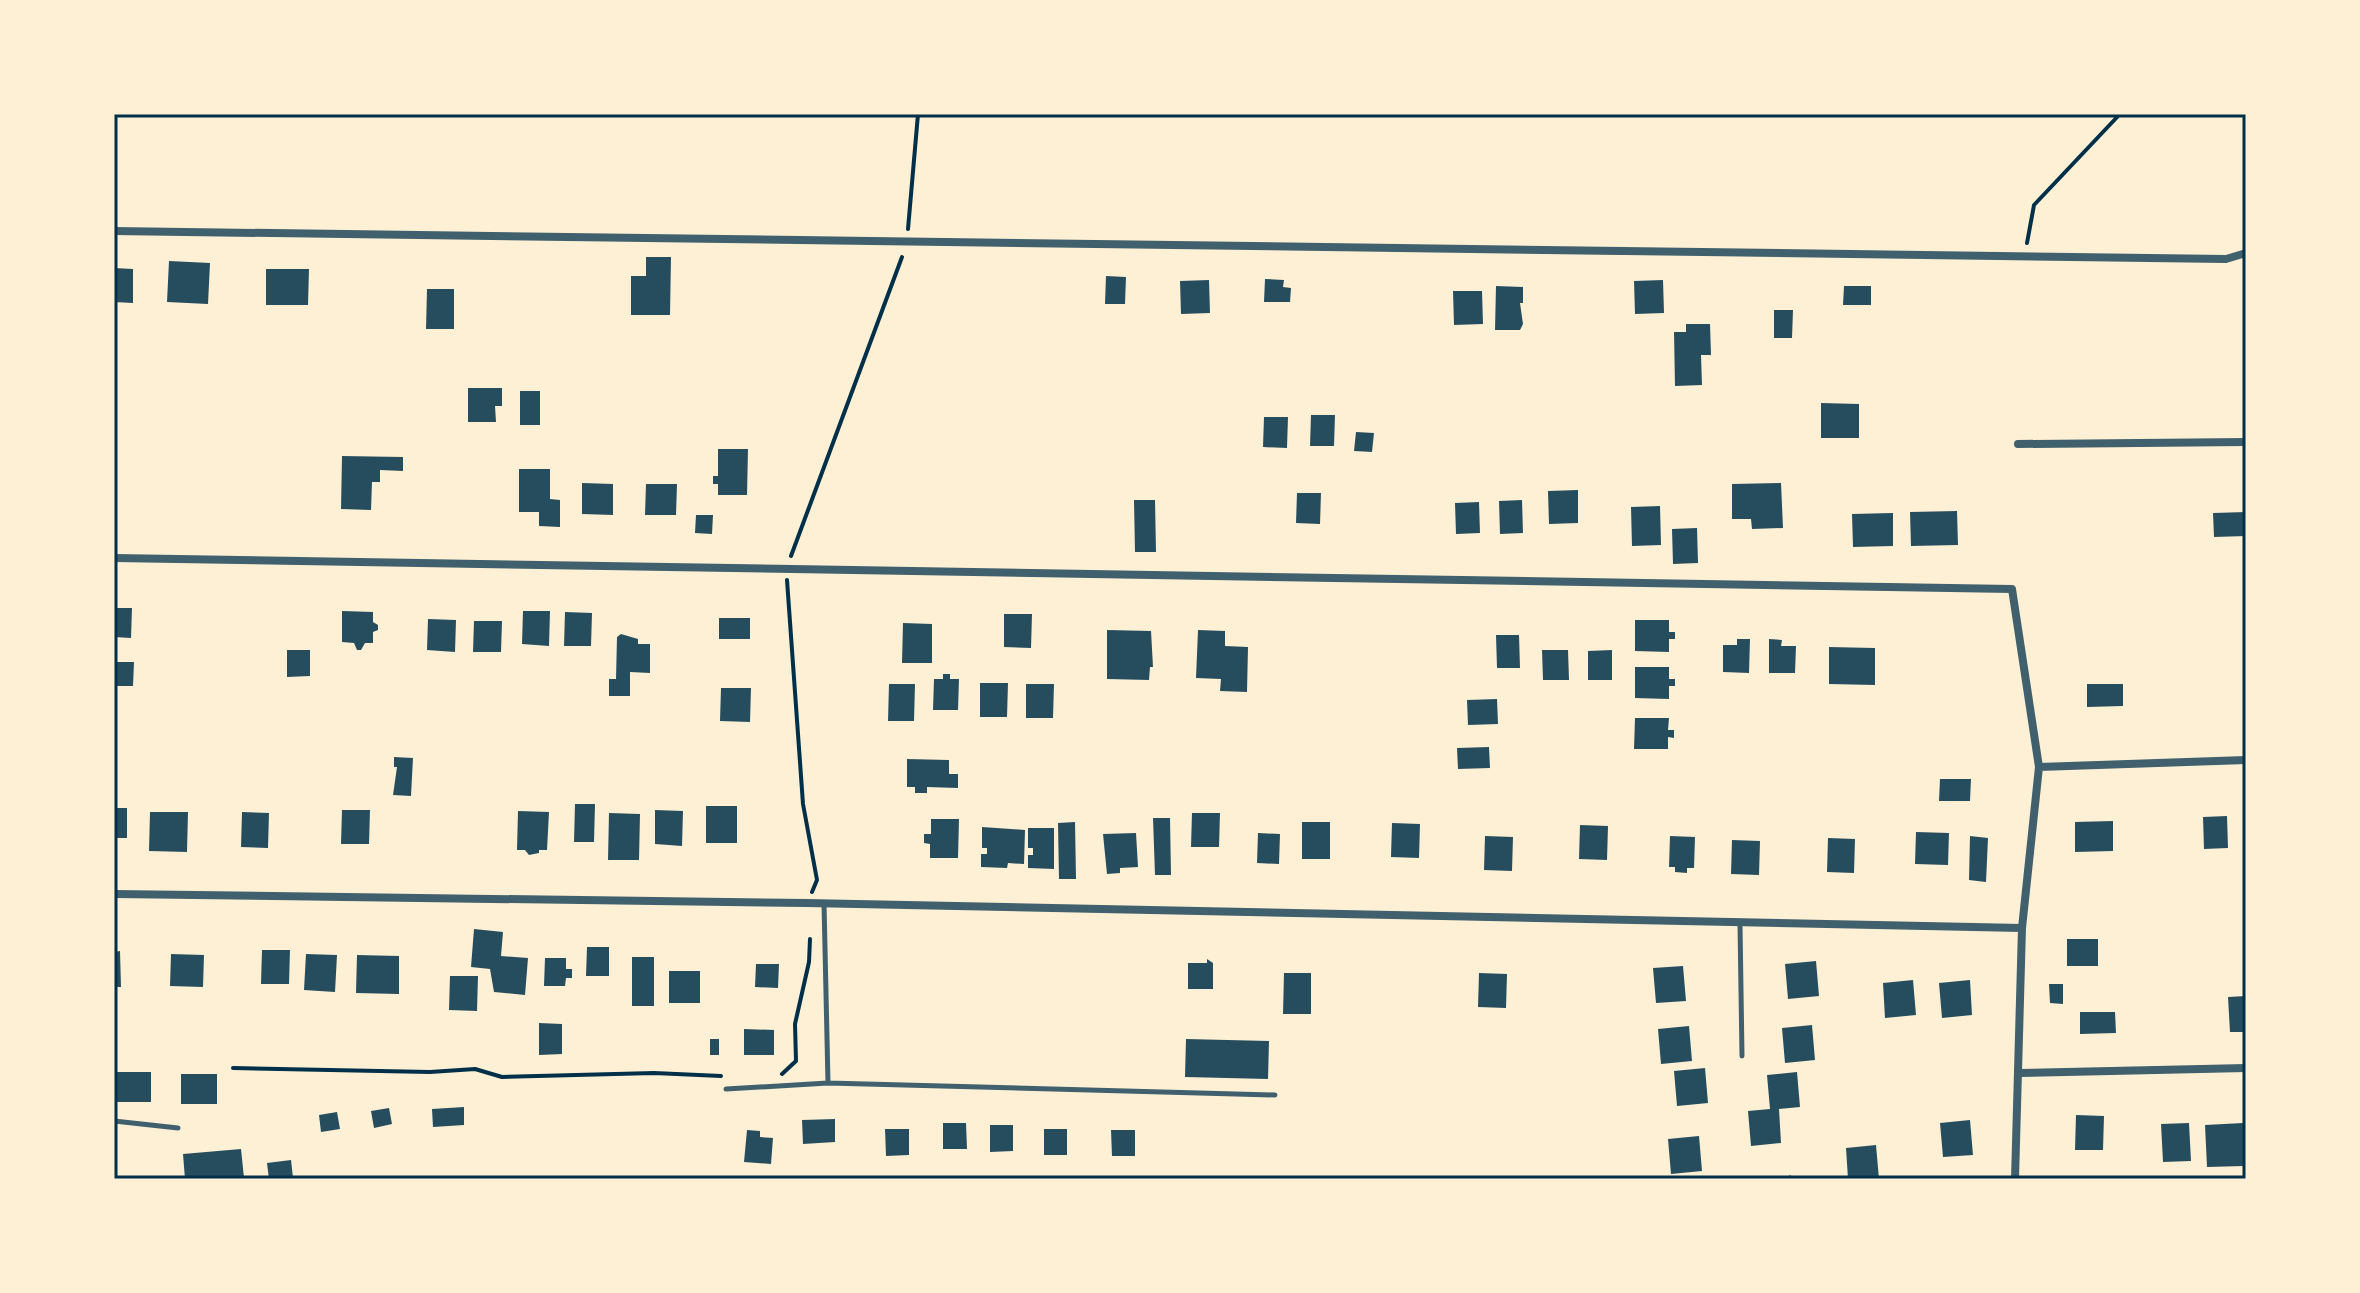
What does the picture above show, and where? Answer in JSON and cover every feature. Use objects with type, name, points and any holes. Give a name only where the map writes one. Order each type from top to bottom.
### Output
[{"type":"street","points":[[114,231],[907,245],[2025,257],[2226,259],[2246,253]]},
{"type":"street","points":[[2018,444],[2246,442]]},
{"type":"street","points":[[114,558],[2012,589],[2039,767],[2022,928],[2015,1179]]},
{"type":"street","points":[[2039,767],[2246,760]]},
{"type":"street","points":[[114,894],[824,903],[2022,928]]},
{"type":"street","points":[[2020,1073],[2246,1068]]},
{"type":"lane","points":[[824,903],[828,1083]]},
{"type":"lane","points":[[1740,924],[1742,1056]]},
{"type":"lane","points":[[726,1089],[828,1083],[1275,1095]]},
{"type":"lane","points":[[114,1121],[178,1128]]},
{"type":"path","points":[[779,1076],[796,1061],[795,1024],[809,962],[811,927],[807,903],[817,880],[803,804],[786,569],[907,245],[918,114]]},
{"type":"path","points":[[2025,257],[2034,205],[2120,114]]},
{"type":"path","points":[[233,1068],[430,1072],[475,1069],[502,1077],[654,1073],[726,1076]]},
{"type":"building","points":[[646,257],[671,257],[670,315],[631,315],[631,276],[646,276]]},
{"type":"building","points":[[169,261],[210,263],[208,304],[167,302]]},
{"type":"building","points":[[114,268],[133,269],[133,303],[114,302]]},
{"type":"building","points":[[266,269],[309,269],[308,305],[266,305]]},
{"type":"building","points":[[1106,276],[1126,277],[1125,304],[1105,304]]},
{"type":"building","points":[[1265,279],[1284,280],[1283,287],[1291,288],[1290,302],[1264,302]]},
{"type":"building","points":[[1209,280],[1210,313],[1181,314],[1180,281]]},
{"type":"building","points":[[1663,280],[1664,313],[1635,314],[1634,281]]},
{"type":"building","points":[[1496,286],[1523,287],[1523,303],[1520,303],[1523,324],[1520,330],[1495,330]]},
{"type":"building","points":[[1844,286],[1871,286],[1871,305],[1843,305]]},
{"type":"building","points":[[427,289],[454,289],[454,329],[426,329]]},
{"type":"building","points":[[1453,291],[1482,291],[1483,324],[1454,325]]},
{"type":"building","points":[[1774,310],[1793,310],[1792,338],[1774,338]]},
{"type":"building","points":[[1686,324],[1710,324],[1711,355],[1701,355],[1702,385],[1675,386],[1674,332],[1686,332]]},
{"type":"building","points":[[468,388],[502,388],[502,406],[495,406],[496,422],[468,422]]},
{"type":"building","points":[[520,391],[540,391],[540,425],[520,425]]},
{"type":"building","points":[[1821,403],[1859,404],[1859,438],[1821,438]]},
{"type":"building","points":[[1311,415],[1335,415],[1334,446],[1310,446]]},
{"type":"building","points":[[1264,417],[1288,417],[1287,448],[1263,447]]},
{"type":"building","points":[[1356,432],[1374,433],[1372,452],[1354,451]]},
{"type":"building","points":[[718,449],[748,449],[747,495],[718,495],[718,484],[713,484],[713,476],[718,476]]},
{"type":"building","points":[[342,456],[403,457],[403,471],[380,470],[380,482],[372,482],[371,510],[341,509]]},
{"type":"building","points":[[519,469],[550,469],[550,499],[560,500],[560,527],[539,526],[539,512],[519,512]]},
{"type":"building","points":[[582,483],[613,484],[613,515],[582,514]]},
{"type":"building","points":[[1781,483],[1783,528],[1752,529],[1751,519],[1732,519],[1732,484]]},
{"type":"building","points":[[646,484],[677,484],[676,515],[645,515]]},
{"type":"building","points":[[1578,490],[1578,523],[1549,524],[1548,491]]},
{"type":"building","points":[[1297,493],[1321,493],[1320,524],[1296,523]]},
{"type":"building","points":[[1134,500],[1155,500],[1156,552],[1135,552]]},
{"type":"building","points":[[1522,500],[1523,533],[1500,534],[1499,501]]},
{"type":"building","points":[[1479,502],[1480,533],[1456,534],[1455,503]]},
{"type":"building","points":[[1660,506],[1661,545],[1632,546],[1631,507]]},
{"type":"building","points":[[1957,511],[1958,545],[1911,546],[1910,512]]},
{"type":"building","points":[[2246,512],[2246,536],[2214,537],[2213,513]]},
{"type":"building","points":[[1893,513],[1893,546],[1853,547],[1852,514]]},
{"type":"building","points":[[696,515],[713,515],[712,534],[695,533]]},
{"type":"building","points":[[1697,528],[1698,563],[1673,564],[1672,529]]},
{"type":"building","points":[[114,608],[132,608],[131,638],[114,637]]},
{"type":"building","points":[[342,611],[373,612],[373,622],[378,625],[378,630],[373,632],[373,643],[365,643],[361,650],[357,650],[354,643],[342,642]]},
{"type":"building","points":[[523,611],[550,611],[549,646],[522,644]]},
{"type":"building","points":[[565,612],[592,613],[591,646],[564,646]]},
{"type":"building","points":[[1004,614],[1032,614],[1031,648],[1004,647]]},
{"type":"building","points":[[719,618],[750,618],[750,639],[719,639]]},
{"type":"building","points":[[428,619],[456,620],[455,652],[427,650]]},
{"type":"building","points":[[1635,620],[1669,620],[1669,632],[1675,632],[1675,639],[1669,639],[1669,652],[1635,651]]},
{"type":"building","points":[[474,621],[502,621],[501,652],[473,652]]},
{"type":"building","points":[[903,623],[932,624],[932,663],[902,663]]},
{"type":"building","points":[[1107,630],[1151,631],[1153,667],[1150,667],[1149,680],[1107,679]]},
{"type":"building","points":[[1198,630],[1225,631],[1225,646],[1248,647],[1247,692],[1220,691],[1221,679],[1196,678]]},
{"type":"building","points":[[621,634],[638,639],[638,644],[650,644],[650,673],[630,672],[630,696],[609,696],[609,679],[616,679],[617,637]]},
{"type":"building","points":[[1496,635],[1519,635],[1520,668],[1497,668]]},
{"type":"building","points":[[1737,639],[1750,639],[1749,673],[1723,672],[1723,645],[1737,645]]},
{"type":"building","points":[[1769,639],[1782,640],[1781,646],[1796,646],[1795,673],[1769,673]]},
{"type":"building","points":[[1829,647],[1875,648],[1875,685],[1829,684]]},
{"type":"building","points":[[287,650],[310,650],[310,676],[287,677]]},
{"type":"building","points":[[1542,650],[1568,650],[1569,680],[1543,680]]},
{"type":"building","points":[[1612,650],[1612,680],[1588,680],[1588,651]]},
{"type":"building","points":[[114,662],[134,662],[133,686],[114,686]]},
{"type":"building","points":[[1635,667],[1669,667],[1669,679],[1675,679],[1675,686],[1669,686],[1669,699],[1635,698]]},
{"type":"building","points":[[943,674],[950,674],[950,679],[959,679],[958,710],[933,710],[934,679],[943,679]]},
{"type":"building","points":[[980,683],[1008,683],[1007,717],[980,717]]},
{"type":"building","points":[[889,684],[915,684],[914,721],[888,721]]},
{"type":"building","points":[[1026,684],[1054,684],[1053,718],[1026,718]]},
{"type":"building","points":[[2087,684],[2123,684],[2123,706],[2087,707]]},
{"type":"building","points":[[721,688],[751,688],[750,722],[720,721]]},
{"type":"building","points":[[1497,699],[1498,724],[1468,725],[1467,700]]},
{"type":"building","points":[[1635,718],[1669,718],[1668,730],[1674,730],[1674,738],[1668,737],[1668,749],[1634,749]]},
{"type":"building","points":[[1489,747],[1490,768],[1458,769],[1457,748]]},
{"type":"building","points":[[394,757],[413,758],[411,796],[393,795],[397,767],[394,767]]},
{"type":"building","points":[[907,759],[949,760],[949,774],[958,774],[958,788],[927,787],[927,793],[915,793],[915,787],[907,787]]},
{"type":"building","points":[[1940,779],[1971,779],[1970,801],[1939,801]]},
{"type":"building","points":[[575,804],[595,804],[594,842],[574,842]]},
{"type":"building","points":[[706,806],[737,806],[737,843],[706,843]]},
{"type":"building","points":[[114,808],[127,808],[127,838],[114,838]]},
{"type":"building","points":[[342,810],[370,810],[369,844],[341,844]]},
{"type":"building","points":[[655,810],[683,811],[682,846],[655,844]]},
{"type":"building","points":[[518,811],[549,812],[547,850],[529,855],[525,850],[517,850]]},
{"type":"building","points":[[150,812],[188,812],[187,852],[149,851]]},
{"type":"building","points":[[242,812],[269,813],[268,848],[241,847]]},
{"type":"building","points":[[609,813],[640,814],[639,860],[608,860]]},
{"type":"building","points":[[1192,813],[1220,813],[1219,847],[1191,847]]},
{"type":"building","points":[[2227,816],[2228,848],[2204,849],[2203,817]]},
{"type":"building","points":[[1153,818],[1170,818],[1171,875],[1155,875]]},
{"type":"building","points":[[931,819],[959,819],[958,858],[930,858],[930,844],[924,843],[924,834],[931,834]]},
{"type":"building","points":[[2113,821],[2113,851],[2075,852],[2075,822]]},
{"type":"building","points":[[1075,822],[1076,879],[1059,879],[1058,823]]},
{"type":"building","points":[[1302,822],[1330,822],[1330,859],[1302,859]]},
{"type":"building","points":[[1392,823],[1420,824],[1419,858],[1391,857]]},
{"type":"building","points":[[1580,825],[1608,826],[1607,860],[1579,859]]},
{"type":"building","points":[[982,827],[1025,830],[1024,864],[1008,863],[1007,868],[981,867],[981,854],[987,854],[987,848],[982,848]]},
{"type":"building","points":[[1028,828],[1054,828],[1054,869],[1028,868],[1028,855],[1033,855],[1033,848],[1028,848]]},
{"type":"building","points":[[1916,832],[1949,833],[1948,865],[1915,864]]},
{"type":"building","points":[[1136,833],[1138,867],[1120,868],[1120,873],[1107,874],[1103,834]]},
{"type":"building","points":[[1258,833],[1280,834],[1279,864],[1257,863]]},
{"type":"building","points":[[1485,836],[1513,837],[1512,871],[1484,870]]},
{"type":"building","points":[[1670,836],[1695,837],[1694,868],[1687,868],[1687,873],[1675,872],[1675,867],[1669,867]]},
{"type":"building","points":[[1970,836],[1988,838],[1986,882],[1969,880]]},
{"type":"building","points":[[1828,838],[1855,839],[1854,873],[1827,872]]},
{"type":"building","points":[[1732,840],[1760,841],[1759,875],[1731,874]]},
{"type":"building","points":[[474,929],[503,932],[501,956],[528,958],[525,995],[494,992],[490,969],[471,967]]},
{"type":"building","points":[[2067,939],[2098,939],[2098,966],[2067,966]]},
{"type":"building","points":[[587,947],[609,947],[609,976],[586,976]]},
{"type":"building","points":[[262,950],[290,950],[289,984],[261,984]]},
{"type":"building","points":[[120,951],[121,987],[114,987],[114,952]]},
{"type":"building","points":[[171,954],[204,955],[203,987],[170,986]]},
{"type":"building","points":[[306,954],[337,955],[335,992],[304,990]]},
{"type":"building","points":[[357,955],[399,956],[399,994],[356,993]]},
{"type":"building","points":[[632,957],[654,957],[654,1006],[632,1006]]},
{"type":"building","points":[[545,958],[566,958],[566,969],[572,969],[572,978],[566,978],[565,986],[544,986]]},
{"type":"building","points":[[1207,959],[1213,963],[1213,989],[1188,989],[1188,963],[1207,963]]},
{"type":"building","points":[[1816,961],[1819,996],[1788,999],[1785,964]]},
{"type":"building","points":[[756,964],[779,964],[778,988],[755,987]]},
{"type":"building","points":[[1683,966],[1686,1001],[1656,1003],[1653,968]]},
{"type":"building","points":[[669,971],[700,971],[700,1003],[669,1003]]},
{"type":"building","points":[[1284,973],[1311,973],[1311,1014],[1283,1014]]},
{"type":"building","points":[[1479,973],[1507,974],[1506,1008],[1478,1007]]},
{"type":"building","points":[[450,976],[478,976],[477,1011],[449,1010]]},
{"type":"building","points":[[1913,980],[1916,1015],[1885,1018],[1883,983]]},
{"type":"building","points":[[1970,980],[1972,1015],[1942,1018],[1939,983]]},
{"type":"building","points":[[2049,984],[2063,984],[2063,1004],[2050,1003]]},
{"type":"building","points":[[2246,996],[2246,1032],[2230,1032],[2228,997]]},
{"type":"building","points":[[2080,1012],[2115,1012],[2116,1033],[2080,1034]]},
{"type":"building","points":[[539,1023],[562,1024],[562,1054],[539,1055]]},
{"type":"building","points":[[1812,1025],[1815,1060],[1785,1063],[1782,1028]]},
{"type":"building","points":[[1689,1026],[1692,1061],[1661,1064],[1658,1029]]},
{"type":"building","points":[[744,1029],[774,1030],[774,1055],[744,1055]]},
{"type":"building","points":[[710,1039],[719,1039],[719,1055],[710,1055]]},
{"type":"building","points":[[1186,1039],[1269,1041],[1268,1079],[1185,1077]]},
{"type":"building","points":[[1705,1068],[1708,1103],[1677,1106],[1674,1071]]},
{"type":"building","points":[[116,1072],[151,1072],[151,1102],[116,1102]]},
{"type":"building","points":[[1797,1072],[1800,1107],[1779,1109],[1781,1143],[1751,1146],[1748,1111],[1770,1109],[1767,1075]]},
{"type":"building","points":[[181,1074],[217,1074],[217,1104],[181,1104]]},
{"type":"building","points":[[464,1107],[464,1125],[433,1127],[432,1109]]},
{"type":"building","points":[[389,1108],[392,1124],[374,1128],[371,1111]]},
{"type":"building","points":[[337,1112],[340,1129],[321,1132],[319,1115]]},
{"type":"building","points":[[2076,1115],[2104,1116],[2103,1150],[2075,1150]]},
{"type":"building","points":[[835,1119],[835,1142],[803,1144],[802,1120]]},
{"type":"building","points":[[1970,1120],[1973,1155],[1943,1157],[1940,1123]]},
{"type":"building","points":[[943,1123],[966,1123],[967,1149],[943,1149]]},
{"type":"building","points":[[2189,1123],[2191,1161],[2163,1162],[2161,1124]]},
{"type":"building","points":[[2243,1123],[2244,1166],[2207,1167],[2205,1125]]},
{"type":"building","points":[[990,1125],[1013,1125],[1013,1151],[990,1152]]},
{"type":"building","points":[[885,1129],[909,1129],[909,1155],[886,1156]]},
{"type":"building","points":[[1044,1129],[1067,1129],[1067,1155],[1044,1155]]},
{"type":"building","points":[[747,1130],[760,1131],[760,1137],[773,1138],[771,1164],[744,1162]]},
{"type":"building","points":[[1111,1130],[1135,1130],[1135,1156],[1112,1156]]},
{"type":"building","points":[[1699,1136],[1702,1171],[1671,1174],[1668,1139]]},
{"type":"building","points":[[1876,1145],[1879,1179],[1848,1179],[1846,1148]]},
{"type":"building","points":[[241,1149],[244,1178],[185,1179],[183,1154]]},
{"type":"building","points":[[291,1160],[293,1178],[269,1179],[267,1163]]}]
